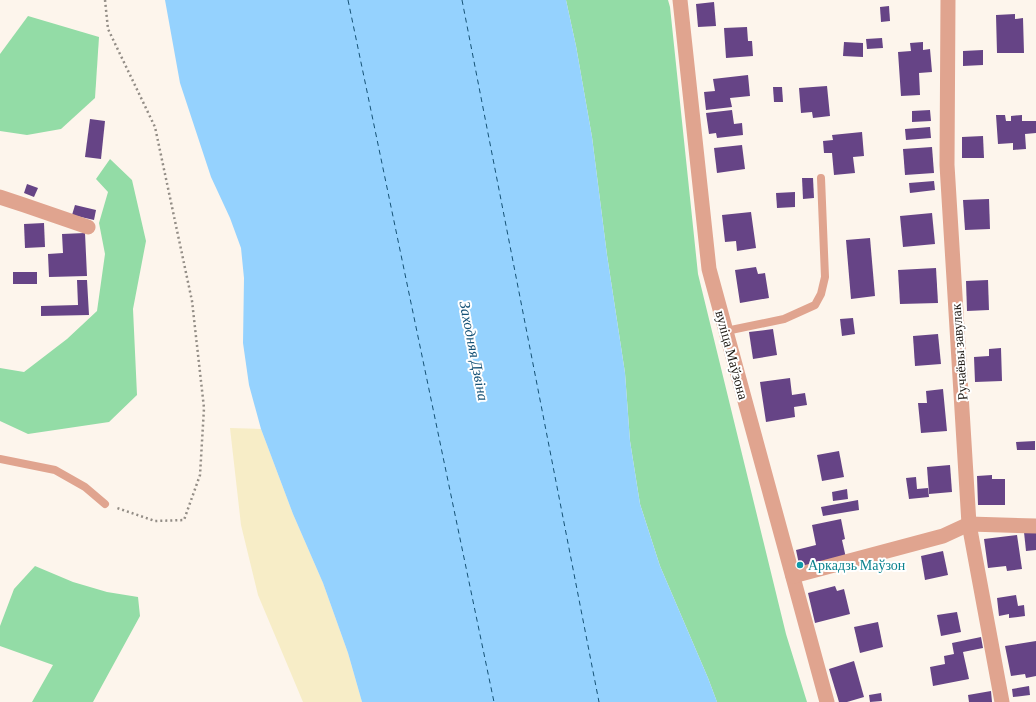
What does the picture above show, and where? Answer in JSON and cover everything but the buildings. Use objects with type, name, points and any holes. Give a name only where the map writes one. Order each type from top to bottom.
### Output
[{"type":"street","name":"вуліца Маўзона","points":[[680,0],[709,269],[827,702]]},
{"type":"street","name":"Ручаёвы завулак","points":[[948,0],[947,165],[969,524],[1002,702]]},
{"type":"street","points":[[0,197],[88,227]]},
{"type":"street","points":[[793,576],[943,536],[969,524],[1036,526]]},
{"type":"lane","points":[[726,331],[784,320],[815,305],[821,294],[825,277],[821,178]]},
{"type":"lane","points":[[0,459],[55,470],[85,487],[105,504]]},
{"type":"path","points":[[105,0],[108,29],[155,127],[192,301],[204,408],[200,474],[184,520],[155,521],[105,504]]},
{"type":"green space","points":[[566,0],[668,0],[670,7],[698,274],[786,634],[807,702],[717,702],[660,566],[640,504],[630,441],[625,373],[607,255],[592,137],[576,46]]},
{"type":"green space","points":[[28,16],[99,37],[95,98],[61,129],[27,135],[0,131],[0,54]]},
{"type":"green space","points":[[110,159],[132,180],[146,241],[133,309],[137,395],[109,422],[28,434],[0,421],[0,368],[24,372],[67,339],[97,311],[105,254],[99,223],[108,192],[96,179]]},
{"type":"green space","points":[[35,566],[73,582],[107,592],[138,597],[140,616],[93,702],[32,702],[53,665],[0,646],[0,626],[14,589]]},
{"type":"sand","points":[[230,428],[261,429],[293,514],[323,583],[348,653],[362,702],[303,702],[258,595],[241,525]]},
{"type":"water","name":"Заходняя Дзвіна","points":[[165,0],[566,0],[576,46],[592,137],[607,255],[625,373],[630,441],[640,504],[660,566],[717,702],[362,702],[348,653],[323,583],[293,514],[261,429],[249,385],[243,343],[244,278],[241,248],[230,218],[211,177],[180,83]]},
{"type":"ferry route","points":[[348,0],[494,702]]},
{"type":"ferry route","points":[[462,0],[599,702]]},
{"type":"place","name":"Аркадзь Маўзон","points":[[800,565]]}]
